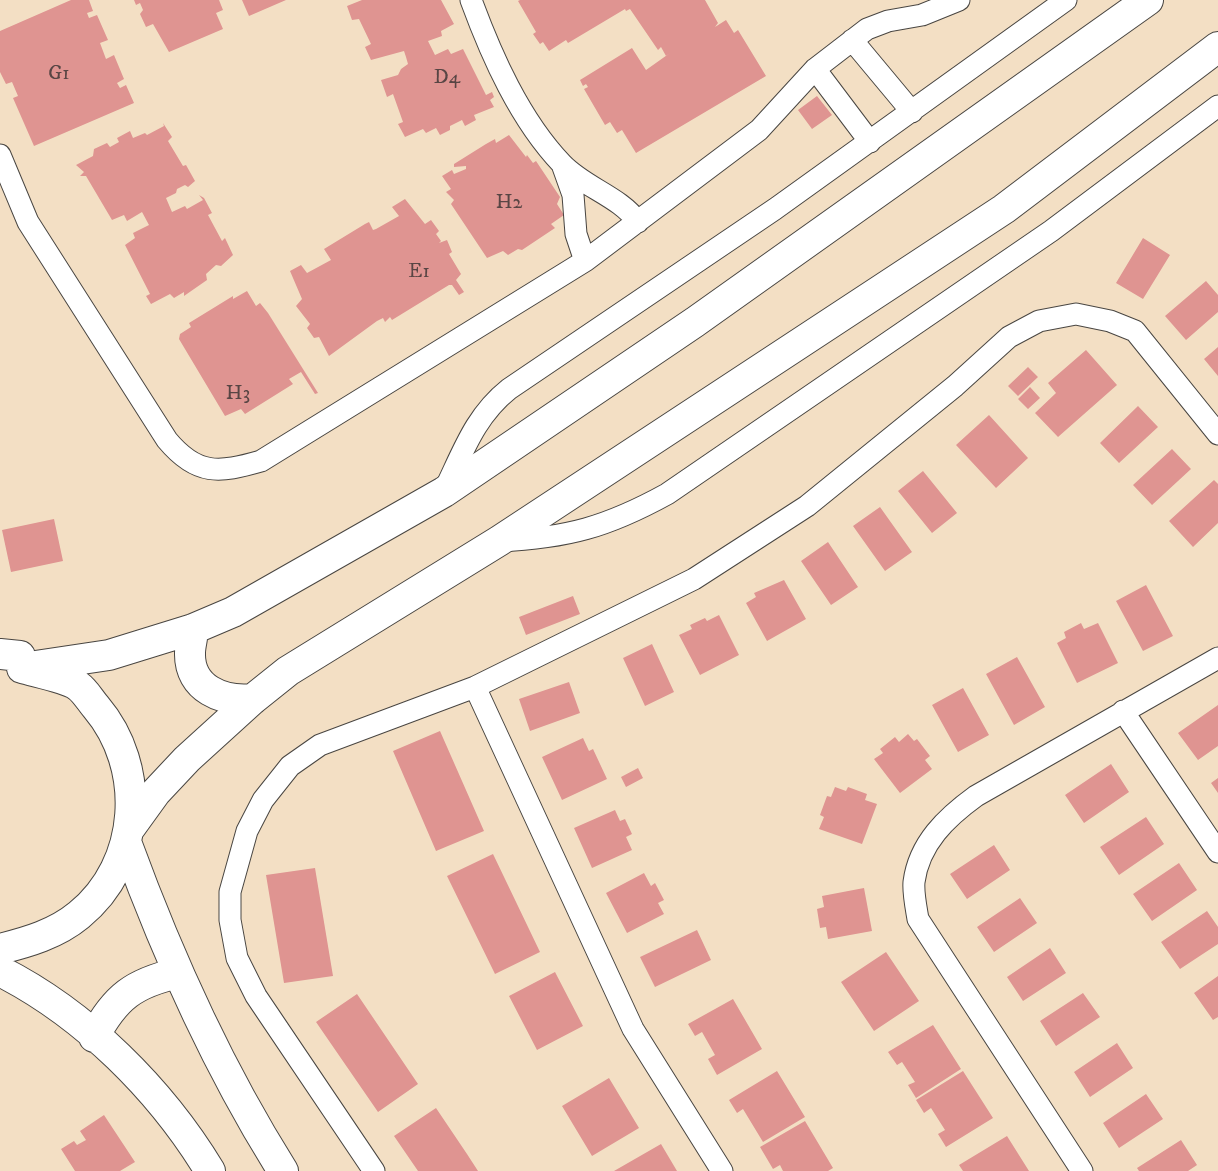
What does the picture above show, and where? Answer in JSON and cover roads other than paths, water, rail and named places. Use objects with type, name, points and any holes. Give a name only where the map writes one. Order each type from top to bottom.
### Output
[{"type":"street","points":[[471,0],[496,60],[515,96],[562,164],[573,195],[576,234],[585,261]]},
{"type":"street","points":[[0,155],[28,222],[167,440],[180,456],[198,467],[218,471],[261,461],[585,261],[759,130],[815,69],[852,40],[877,25],[922,15],[958,0]]},
{"type":"street","points":[[444,492],[474,427],[486,411],[509,389],[870,142],[1066,0]]},
{"type":"street","points":[[10,654],[109,655],[193,629],[233,612],[444,492],[695,322],[1148,0]]},
{"type":"street","points":[[852,40],[912,112]]},
{"type":"street","points":[[0,949],[42,938],[79,915],[108,882],[128,835],[156,792],[186,759],[288,671],[499,541],[1004,209],[1218,46]]},
{"type":"street","points":[[815,69],[870,142]]},
{"type":"street","points":[[499,541],[543,539],[586,531],[628,515],[667,494],[1051,231],[1218,106]]},
{"type":"street","points":[[562,164],[592,188],[625,207],[638,222]]},
{"type":"street","points":[[374,1171],[256,996],[237,957],[230,920],[230,891],[247,831],[263,800],[290,766],[320,745],[475,687],[694,579],[807,506],[955,386],[1009,337],[1039,321],[1076,314],[1110,321],[1135,331],[1218,434]]},
{"type":"street","points":[[193,629],[190,654],[193,671],[203,686],[218,697],[235,701],[253,699]]},
{"type":"street","points":[[10,654],[77,685],[111,725],[130,775],[128,835],[178,974],[233,1086],[282,1171]]},
{"type":"street","points":[[1083,1171],[918,919],[914,883],[920,860],[930,840],[950,815],[976,796],[1218,658]]},
{"type":"street","points":[[475,687],[633,1029],[722,1171]]},
{"type":"street","points":[[1123,711],[1218,852]]},
{"type":"street","points":[[0,971],[51,1003],[94,1037],[134,1074],[170,1115],[210,1171]]},
{"type":"street","points":[[94,1037],[107,1012],[127,992],[151,979],[178,974]]}]
